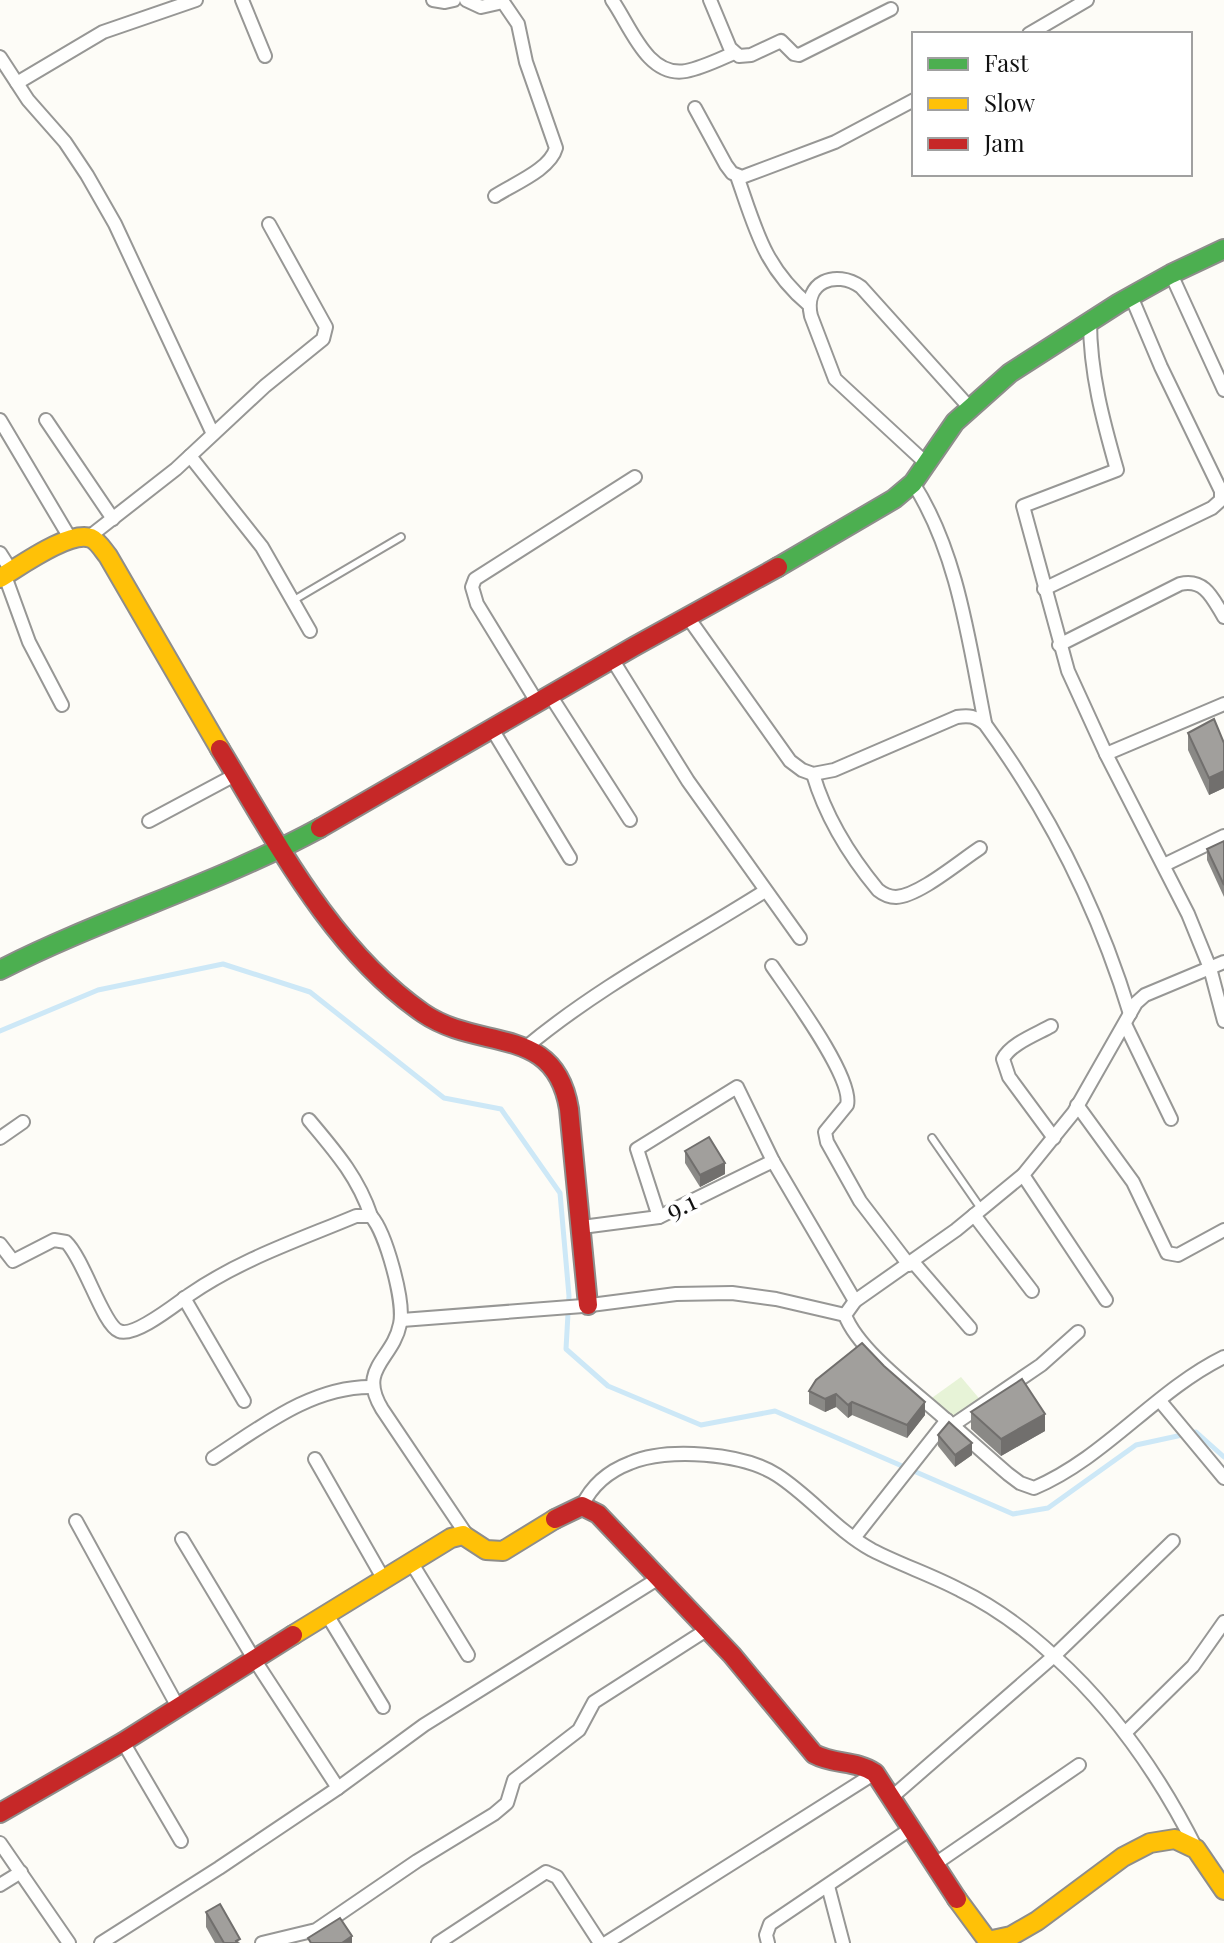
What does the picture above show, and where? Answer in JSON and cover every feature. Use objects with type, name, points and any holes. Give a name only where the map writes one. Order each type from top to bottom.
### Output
[{"type":"street","points":[[17,83],[103,32],[196,0]]},
{"type":"street","points":[[242,0],[265,56]]},
{"type":"street","points":[[433,0],[454,0]]},
{"type":"street","points":[[466,0],[481,7],[503,2],[511,10],[556,148],[539,168],[495,196]]},
{"type":"street","points":[[612,0],[652,60],[666,70],[685,72],[734,53],[745,57],[781,41],[799,55],[891,9]]},
{"type":"street","points":[[710,0],[734,53]]},
{"type":"street","points":[[1032,32],[1087,0]]},
{"type":"street","points":[[0,57],[65,142],[115,224],[213,434]]},
{"type":"street","points":[[737,176],[751,175],[816,151],[912,101]]},
{"type":"street","points":[[695,108],[721,158],[737,176],[769,262],[788,287],[809,305],[835,379],[928,465]]},
{"type":"street","points":[[5,575],[113,519],[323,339],[326,333],[321,318],[269,224]]},
{"type":"street","points":[[0,970],[51,944],[199,885],[281,848],[377,796],[687,616],[841,532],[894,499],[913,483],[955,422],[1010,373],[1131,296],[1224,249]]},
{"type":"street","points":[[1171,274],[1224,390]]},
{"type":"street","points":[[809,305],[814,291],[831,279],[851,280],[873,300],[969,407]]},
{"type":"street","points":[[1044,589],[1212,508],[1221,500],[1221,491],[1161,367],[1131,296]]},
{"type":"street","points":[[1090,321],[1090,350],[1098,405],[1117,470],[1023,506],[1059,645],[1079,697],[1164,865],[1210,968],[1224,1021]]},
{"type":"street","points":[[0,420],[80,538],[97,542],[108,556],[180,686],[235,775],[281,848],[344,936],[409,1002],[449,1027],[525,1048],[541,1056],[554,1068],[566,1095],[582,1227],[585,1305]]},
{"type":"street","points":[[46,420],[113,519]]},
{"type":"street","points":[[190,456],[262,547],[310,631]]},
{"type":"street","points":[[630,820],[477,604],[472,587],[475,579],[635,477]]},
{"type":"street","points":[[913,483],[933,519],[949,566],[985,724]]},
{"type":"street","points":[[0,553],[29,642],[62,705]]},
{"type":"street","points":[[1059,645],[1191,581],[1203,586],[1224,617]]},
{"type":"street","points":[[687,616],[790,761],[813,774],[834,770],[957,717],[969,715],[985,724],[1071,862],[1107,942],[1128,1019],[1171,1119]]},
{"type":"street","points":[[612,659],[688,781],[800,938]]},
{"type":"street","points":[[1106,754],[1224,704]]},
{"type":"street","points":[[492,729],[570,858]]},
{"type":"street","points":[[813,774],[827,813],[842,842],[878,890],[886,895],[894,897],[916,890],[980,848]]},
{"type":"street","points":[[149,821],[235,775]]},
{"type":"street","points":[[1164,865],[1224,836]]},
{"type":"street","points":[[525,1048],[627,976],[765,891]]},
{"type":"street","points":[[845,1315],[849,1305],[911,1263],[1023,1175],[1077,1105],[1136,1003],[1155,989],[1224,962]]},
{"type":"street","points":[[772,966],[835,1062],[846,1086],[847,1105],[825,1132],[827,1142],[860,1201],[970,1328]]},
{"type":"street","points":[[1051,1026],[1005,1053],[1003,1059],[1009,1077],[1054,1138]]},
{"type":"street","points":[[659,1217],[637,1149],[737,1087],[773,1161],[855,1301]]},
{"type":"street","points":[[1077,1105],[1133,1182],[1170,1255],[1178,1255],[1224,1230]]},
{"type":"street","points":[[309,1120],[350,1169],[363,1191],[390,1261],[402,1320],[375,1370],[372,1387],[382,1409],[468,1537],[481,1549],[495,1553],[503,1551],[564,1513],[582,1506],[598,1483],[632,1462],[688,1455],[718,1457],[758,1466],[777,1475],[854,1538],[905,1566],[961,1590],[999,1613],[1054,1656],[1126,1732],[1224,1890]]},
{"type":"street","points":[[0,1138],[23,1122]]},
{"type":"street","name":"9.1","points":[[582,1227],[659,1217],[773,1161]]},
{"type":"street","points":[[1023,1175],[1106,1300]]},
{"type":"street","points":[[978,1212],[1032,1291]]},
{"type":"street","points":[[0,1244],[13,1261],[54,1240],[66,1242],[80,1262],[110,1322],[119,1331],[130,1332],[233,1267],[356,1216],[371,1216]]},
{"type":"street","points":[[402,1320],[676,1294],[732,1293],[776,1299],[845,1315],[872,1353],[1020,1483],[1034,1488],[1076,1463],[1191,1377],[1224,1357]]},
{"type":"street","points":[[184,1298],[244,1401]]},
{"type":"street","points":[[854,1538],[929,1441],[950,1423],[1041,1365],[1078,1332]]},
{"type":"street","points":[[213,1458],[271,1421],[326,1392],[344,1387],[372,1387]]},
{"type":"street","points":[[1160,1401],[1224,1478]]},
{"type":"street","points":[[315,1459],[383,1578]]},
{"type":"street","points":[[582,1506],[598,1514],[708,1629],[758,1684],[814,1754],[832,1763],[863,1765],[875,1773],[987,1942],[1001,1940],[1040,1919],[1138,1849],[1162,1840],[1182,1840],[1197,1850]]},
{"type":"street","points":[[76,1521],[178,1707]]},
{"type":"street","points":[[0,1813],[123,1742],[383,1578],[451,1538],[468,1537]]},
{"type":"street","points":[[182,1539],[254,1659],[338,1788]]},
{"type":"street","points":[[892,1797],[1054,1656],[1173,1541]]},
{"type":"street","points":[[411,1562],[468,1655]]},
{"type":"street","points":[[101,1943],[338,1788],[424,1725],[659,1578]]},
{"type":"street","points":[[326,1613],[383,1707]]},
{"type":"street","points":[[1126,1732],[1193,1666],[1224,1622]]},
{"type":"street","points":[[262,1943],[316,1930],[417,1861],[494,1814],[507,1803],[514,1780],[579,1730],[594,1702],[708,1629]]},
{"type":"street","points":[[123,1742],[181,1841]]},
{"type":"street","points":[[935,1864],[1079,1765]]},
{"type":"street","points":[[438,1943],[546,1872],[557,1877],[603,1943],[875,1773]]},
{"type":"street","points":[[768,1943],[766,1935],[770,1924],[912,1828]]},
{"type":"street","points":[[0,1843],[69,1943]]},
{"type":"street","points":[[0,1885],[21,1872]]},
{"type":"street","points":[[828,1886],[843,1943]]},
{"type":"lane","points":[[294,600],[401,537]]},
{"type":"lane","points":[[932,1138],[978,1212]]},
{"type":"green space","points":[[961,1377],[983,1403],[961,1420],[929,1400]]},
{"type":"building","points":[[1214,719],[1224,743],[1224,771],[1209,778],[1188,733]]},
{"type":"building","points":[[1224,841],[1224,885],[1207,849]]},
{"type":"building","points":[[709,1137],[725,1163],[700,1175],[685,1151]]},
{"type":"building","points":[[862,1343],[925,1402],[907,1425],[852,1402],[848,1405],[836,1394],[825,1399],[809,1391],[816,1380]]},
{"type":"building","points":[[1022,1379],[1045,1414],[1001,1439],[971,1412]]},
{"type":"building","points":[[949,1422],[972,1443],[955,1455],[938,1435]]},
{"type":"building","points":[[220,1904],[240,1939],[237,1943],[224,1943],[206,1912]]},
{"type":"building","points":[[340,1918],[352,1936],[342,1943],[311,1943],[308,1938]]},
{"type":"waterway","points":[[0,1031],[98,990],[223,964],[310,992],[444,1098],[501,1109],[560,1193],[569,1296],[566,1349],[608,1386],[701,1425],[775,1411],[1013,1514],[1048,1508],[1136,1445],[1196,1432],[1224,1457]]},
{"type":"traffic: fast","points":[[778,567],[894,499],[913,483],[955,422],[1010,373],[1119,303],[1224,249]]},
{"type":"traffic: fast","points":[[0,970],[79,933],[241,866],[320,828]]},
{"type":"traffic: slow","points":[[0,578],[70,539],[94,539],[108,556],[220,749]]},
{"type":"traffic: slow","points":[[293,1635],[451,1538],[463,1535],[486,1550],[503,1551],[555,1519]]},
{"type":"traffic: slow","points":[[957,1899],[988,1941],[1011,1936],[1037,1921],[1123,1857],[1150,1843],[1175,1839],[1196,1849],[1224,1890]]},
{"type":"traffic: jam","points":[[320,828],[778,567]]},
{"type":"traffic: jam","points":[[220,749],[308,892],[361,958],[390,987],[423,1013],[445,1025],[532,1051],[548,1063],[561,1082],[569,1109],[588,1305]]},
{"type":"traffic: jam","points":[[555,1519],[582,1506],[598,1514],[732,1655],[814,1754],[875,1773],[957,1899]]},
{"type":"traffic: jam","points":[[0,1813],[123,1742],[293,1635]]}]
